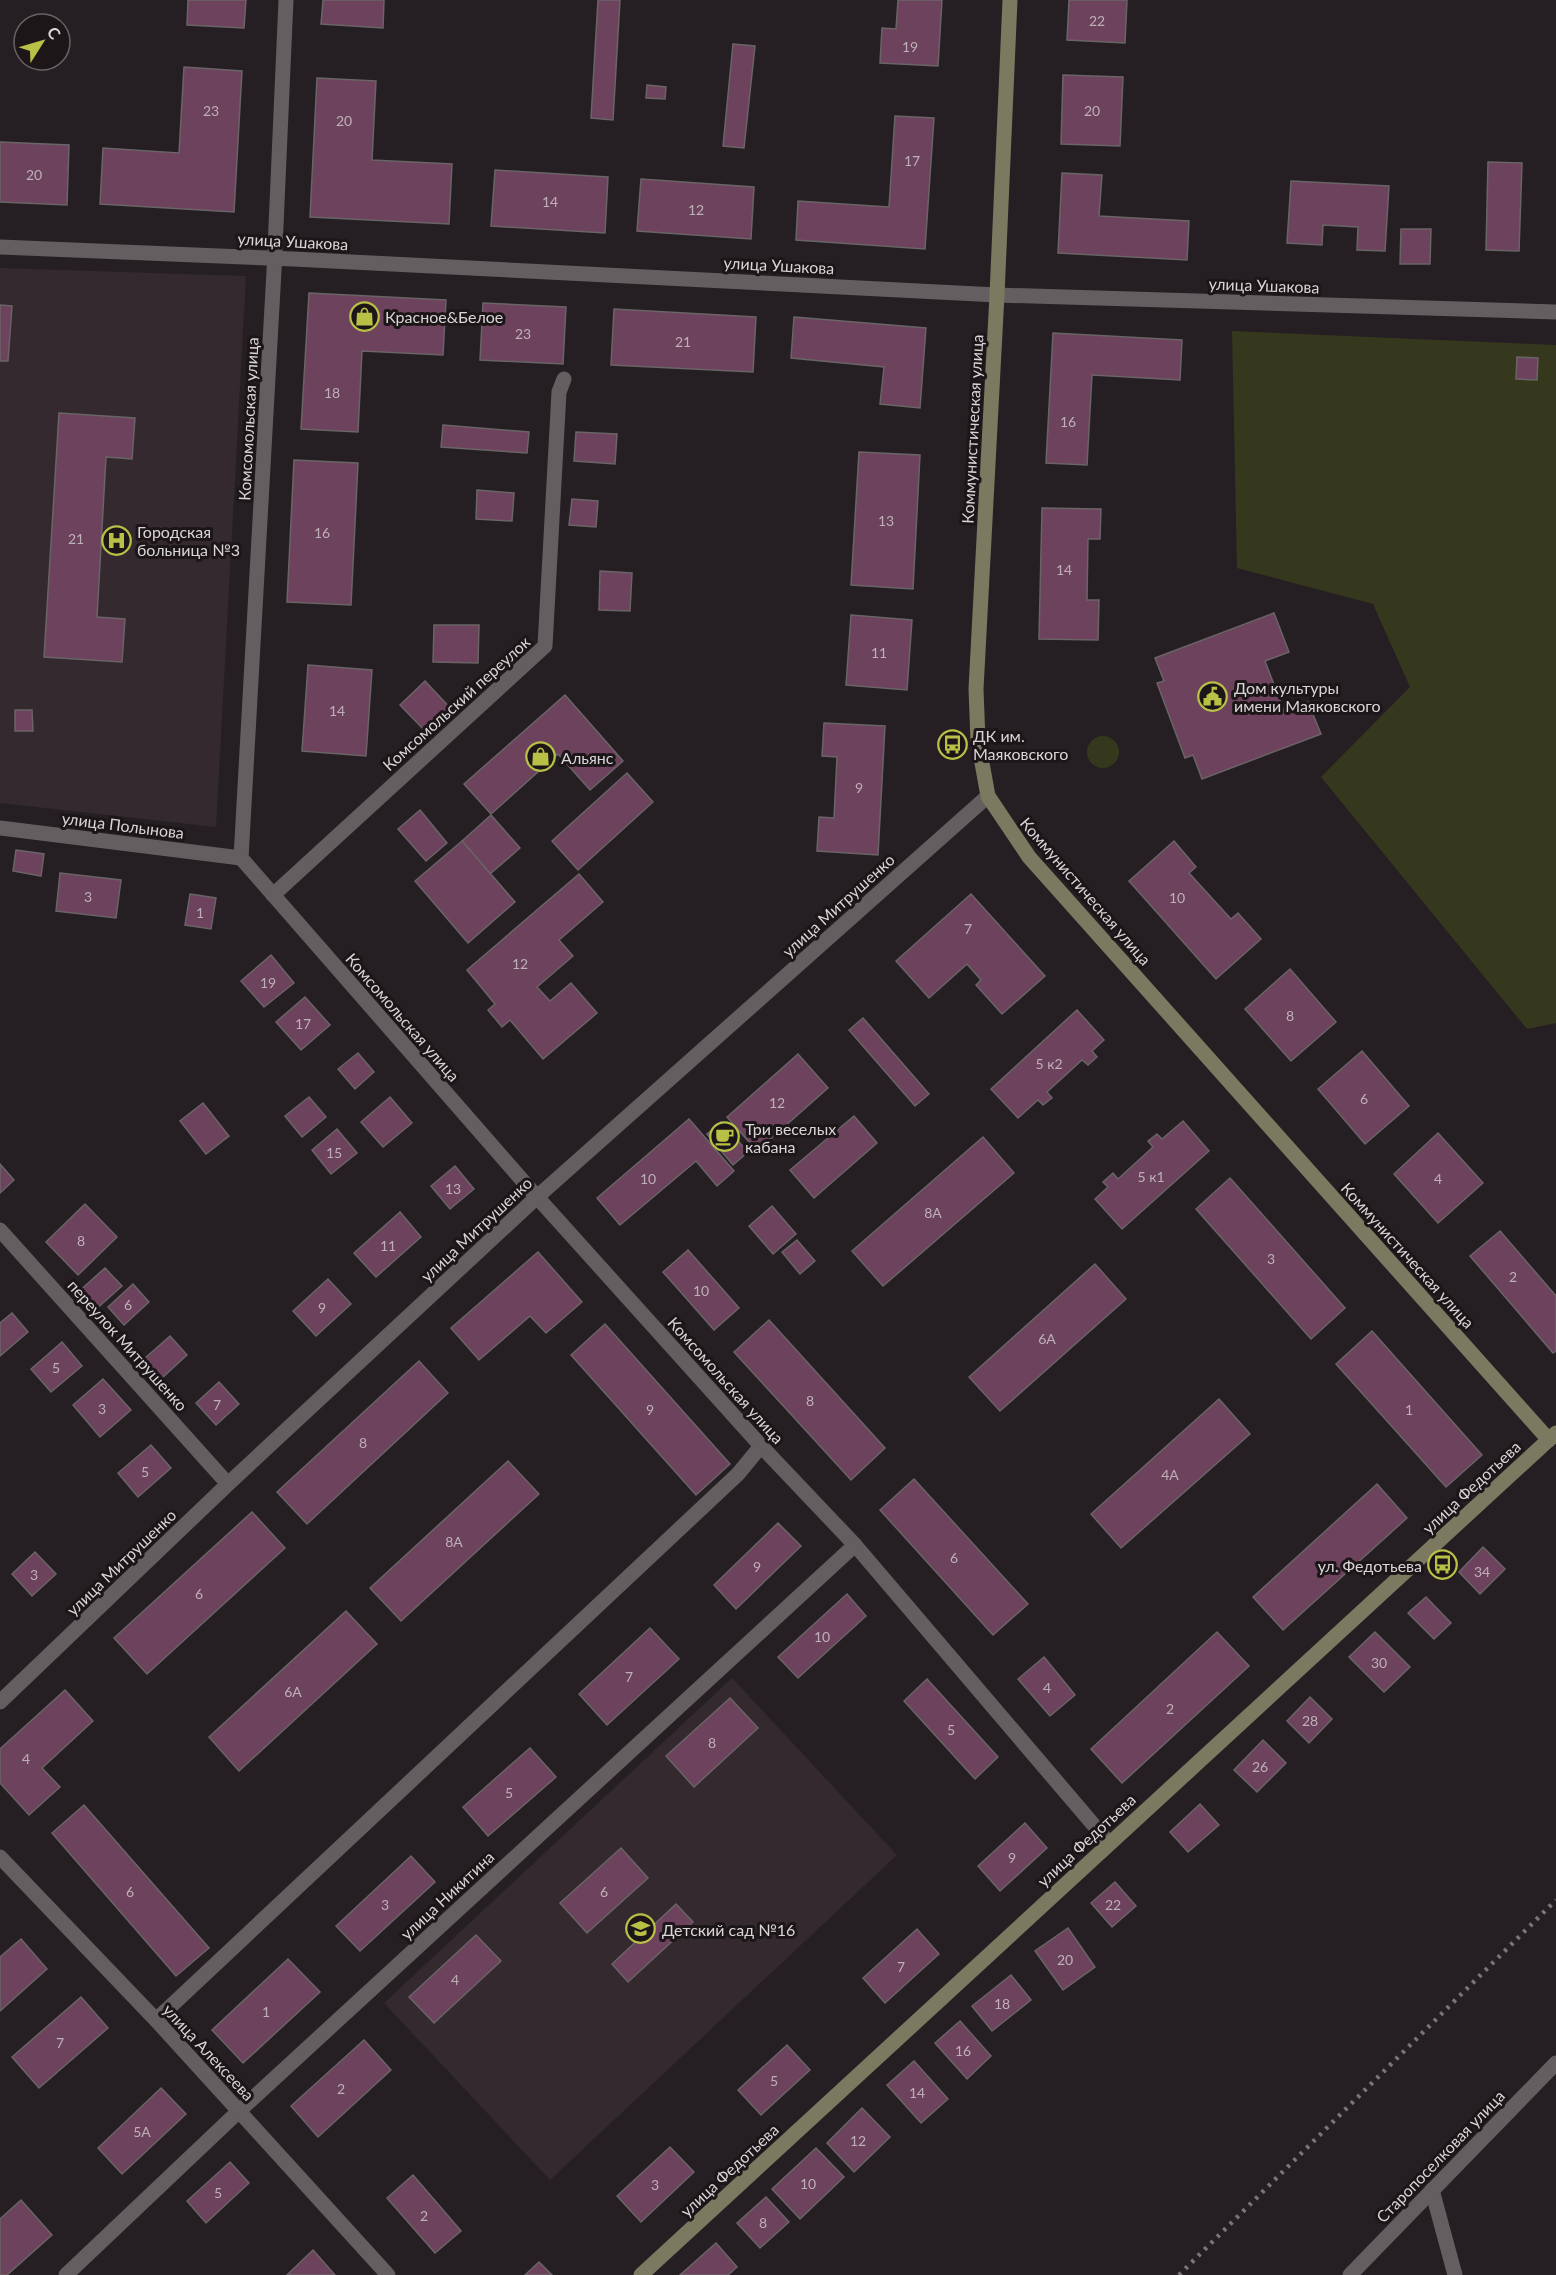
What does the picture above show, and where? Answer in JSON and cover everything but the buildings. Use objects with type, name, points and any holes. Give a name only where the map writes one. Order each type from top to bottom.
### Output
[{"type":"main road","name":"Коммунистическая улица","points":[[1010,0],[976,690],[978,741],[988,795],[1029,857],[1552,1436]]},
{"type":"main road","name":"улица Федотьева","points":[[641,2275],[1552,1436]]},
{"type":"street","name":"Комсомольская улица","points":[[286,0],[275,258],[240,858],[537,1197],[762,1446],[855,1545],[1109,1843]]},
{"type":"street","name":"улица Ушакова","points":[[0,247],[275,258],[997,295],[1556,312]]},
{"type":"street","name":"Комсомольский переулок","points":[[273,895],[545,646],[559,392],[564,379]]},
{"type":"street","name":"улица Митрушенко","points":[[0,1702],[228,1484],[537,1197],[988,795]]},
{"type":"street","name":"улица Полынова","points":[[0,828],[240,858]]},
{"type":"street","name":"переулок Митрушенко","points":[[0,1230],[228,1484]]},
{"type":"street","points":[[156,2020],[729,1482],[762,1446]]},
{"type":"street","name":"улица Никитина","points":[[66,2275],[239,2111],[855,1545]]},
{"type":"street","name":"улица Алексеева","points":[[0,1857],[156,2020],[388,2275]]},
{"type":"street","name":"Старопоселковая улица","points":[[1350,2275],[1556,2062]]},
{"type":"street","points":[[1432,2190],[1455,2275]]},
{"type":"shaded area","name":"Городская больница №3","points":[[0,268],[246,276],[216,827],[0,803]]},
{"type":"shaded area","name":"Детский сад №16","points":[[732,1678],[897,1855],[550,2180],[384,2003]]},
{"type":"green space","points":[[1232,331],[1556,345],[1556,1023],[1527,1029],[1321,777],[1410,687],[1373,604],[1237,568]]},
{"type":"green space","points":[[1103,736],[1114,741],[1119,752],[1114,763],[1103,768],[1092,763],[1087,752],[1092,741]]},
{"type":"railway","points":[[1179,2275],[1556,1900]]},
{"type":"place","name":"Красное&Белое","points":[[364,316]]},
{"type":"place","name":"Городская больница №3","points":[[116,540]]},
{"type":"place","name":"Дом культуры имени Маяковского","points":[[1213,696]]},
{"type":"place","name":"ДК им. Маяковского","points":[[952,744]]},
{"type":"place","name":"Альянс","points":[[540,757]]},
{"type":"place","name":"Три веселых кабана","points":[[724,1137]]},
{"type":"place","name":"ул. Федотьева","points":[[1443,1565]]},
{"type":"place","name":"Детский сад №16","points":[[641,1929]]}]
